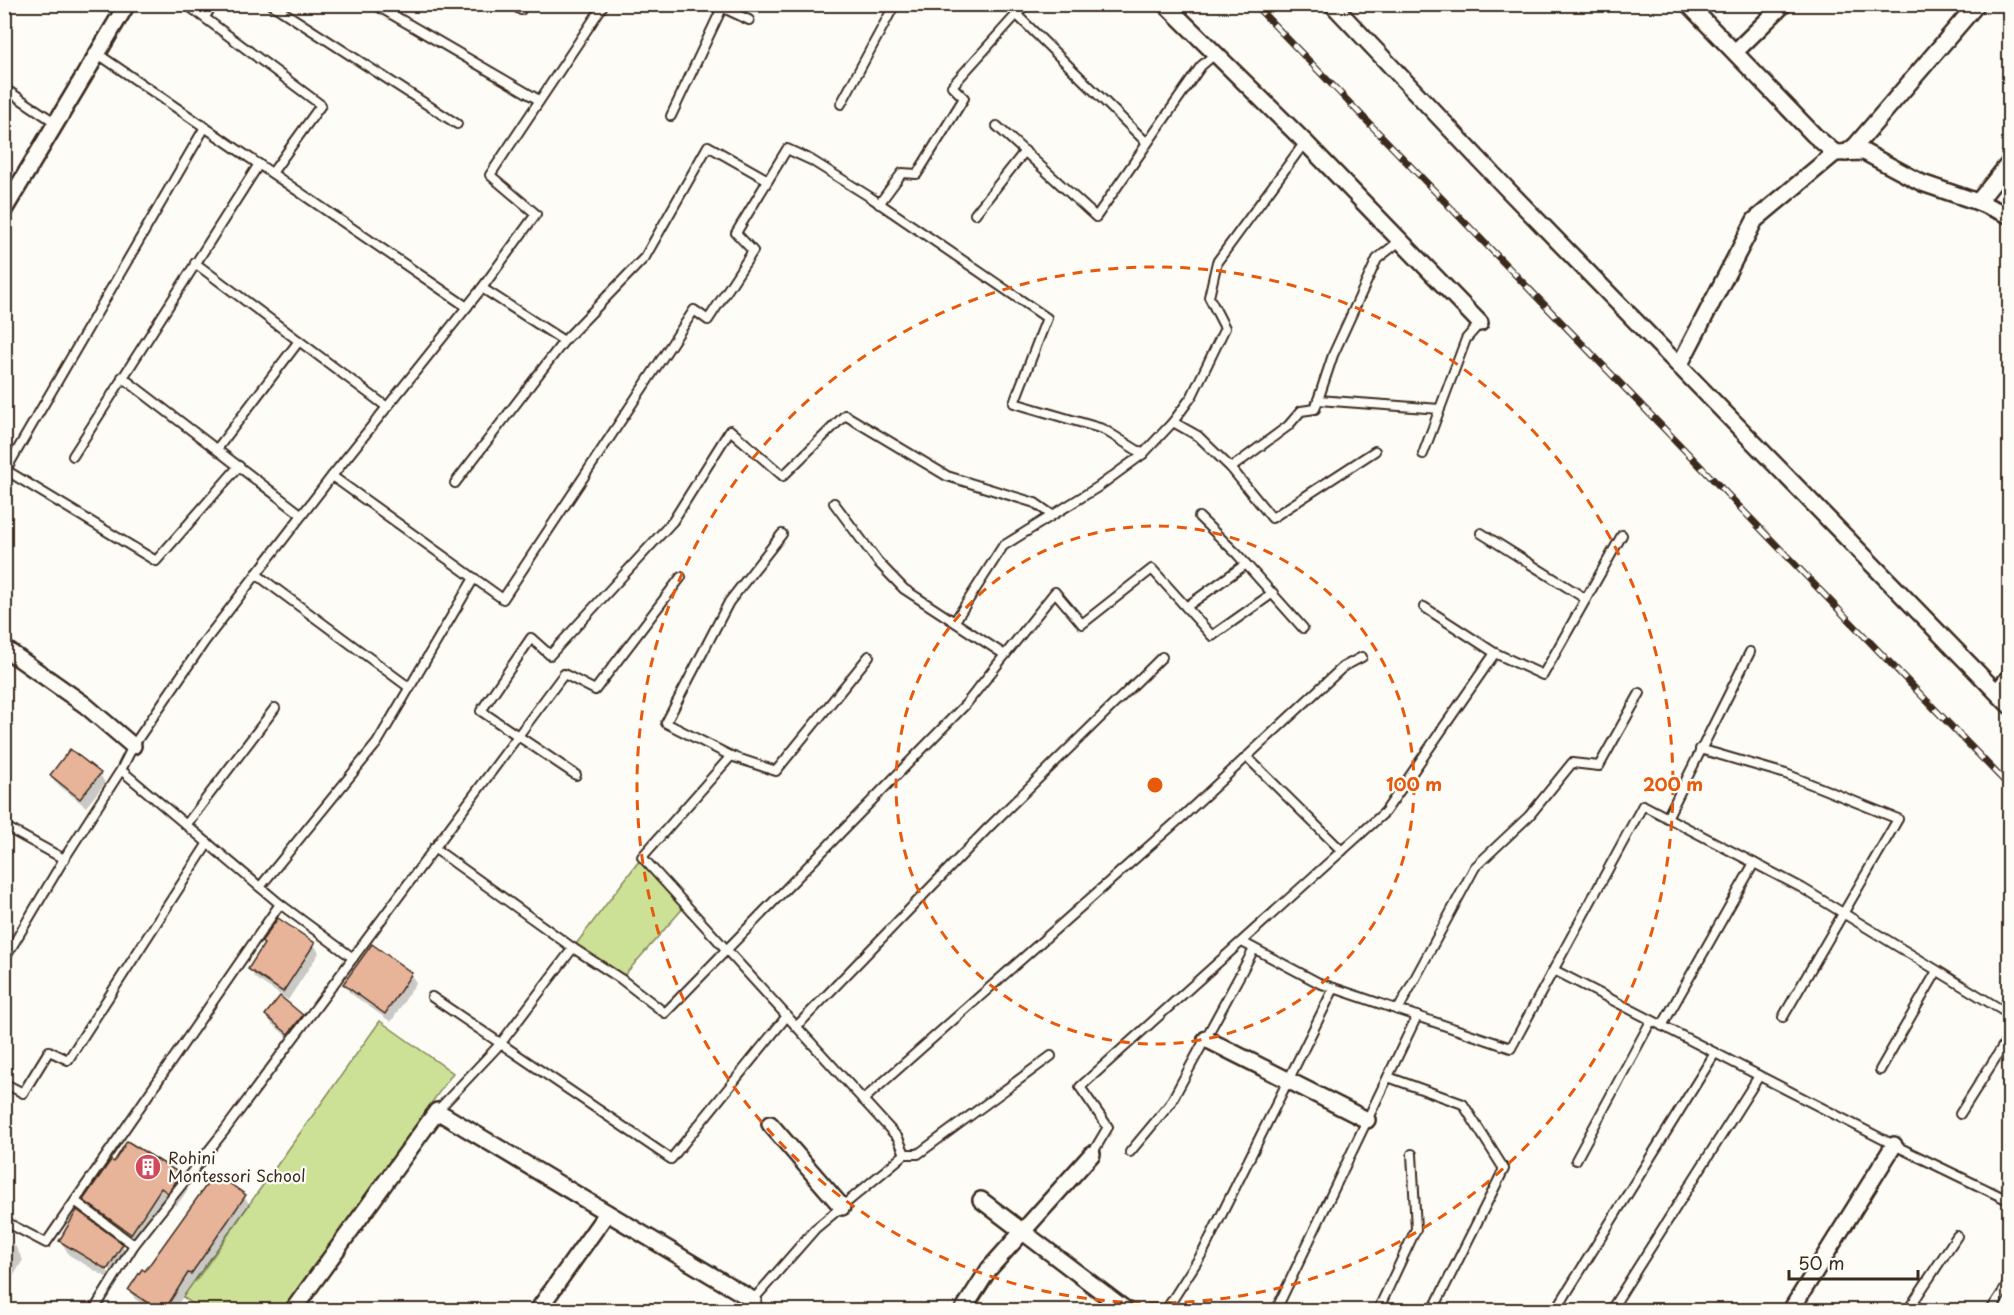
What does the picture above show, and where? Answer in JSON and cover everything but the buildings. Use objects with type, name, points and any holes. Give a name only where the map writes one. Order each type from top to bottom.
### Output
[{"type":"street","points":[[4,210],[127,4]]},
{"type":"street","points":[[1165,4],[1305,142],[1480,323]]},
{"type":"street","points":[[1332,4],[1508,190],[2010,706]]},
{"type":"street","points":[[1688,4],[1814,135],[1840,153],[1864,153],[1922,183],[1978,202],[2010,216]]},
{"type":"street","points":[[1735,52],[1784,4]]},
{"type":"street","points":[[1679,366],[1755,220],[1840,153],[1856,145],[1977,4]]},
{"type":"street","points":[[1978,202],[2010,162]]},
{"type":"street","points":[[4,648],[86,705],[133,746]]},
{"type":"street","points":[[1997,693],[2010,676]]},
{"type":"street","points":[[1206,1039],[1367,1120]]},
{"type":"street","points":[[293,1311],[437,1111],[607,1213],[750,1305]]},
{"type":"street","points":[[770,1124],[842,1207]]},
{"type":"street","points":[[1791,1311],[1894,1145]]},
{"type":"street","points":[[963,1311],[989,1269],[1092,1154]]},
{"type":"street","points":[[981,1200],[1126,1311]]},
{"type":"street","points":[[538,1311],[607,1213]]},
{"type":"lane","points":[[186,4],[321,105],[272,173]]},
{"type":"lane","points":[[205,16],[213,4]]},
{"type":"lane","points":[[271,4],[457,124]]},
{"type":"lane","points":[[374,4],[539,100]]},
{"type":"lane","points":[[512,4],[521,10]]},
{"type":"lane","points":[[4,960],[64,859],[121,770],[133,746],[206,641],[332,476],[482,288],[536,214],[490,175],[604,4]]},
{"type":"lane","points":[[841,104],[895,4]]},
{"type":"lane","points":[[879,204],[902,173],[917,174],[964,98],[952,86],[1026,4]]},
{"type":"lane","points":[[671,116],[718,6],[748,20]]},
{"type":"lane","points":[[1016,14],[1147,143]]},
{"type":"lane","points":[[98,54],[467,307]]},
{"type":"lane","points":[[997,126],[1096,217],[1201,66],[1215,54]]},
{"type":"lane","points":[[4,88],[56,123]]},
{"type":"lane","points":[[205,127],[5,470],[156,561],[239,466]]},
{"type":"lane","points":[[955,621],[1003,546],[1098,487],[1143,454],[1173,422],[1192,396],[1225,328],[1209,297],[1217,262],[1305,142]]},
{"type":"lane","points":[[455,483],[564,341],[645,256],[708,146],[768,180]]},
{"type":"lane","points":[[332,476],[503,599],[694,310],[708,320],[753,250],[736,233],[787,149],[812,160],[1047,318],[1014,403],[1102,429],[1143,454]]},
{"type":"lane","points":[[975,214],[1025,151]]},
{"type":"lane","points":[[73,456],[259,164]]},
{"type":"lane","points":[[1231,468],[1288,426],[1301,411],[1314,409],[1333,355],[1377,259],[1401,240]]},
{"type":"lane","points":[[195,263],[387,407]]},
{"type":"lane","points":[[482,288],[564,341]]},
{"type":"lane","points":[[1424,454],[1466,339],[1480,323]]},
{"type":"lane","points":[[217,449],[299,341]]},
{"type":"lane","points":[[122,377],[302,515]]},
{"type":"lane","points":[[1318,400],[1440,409]]},
{"type":"lane","points":[[576,775],[481,711],[531,638],[550,655],[673,521],[730,430],[783,476],[845,415],[947,476],[1035,503],[1052,515]]},
{"type":"lane","points":[[1173,422],[1198,436],[1231,468],[1272,518],[1375,451]]},
{"type":"lane","points":[[834,503],[878,562],[904,589],[1005,655]]},
{"type":"lane","points":[[1199,517],[1273,592],[1303,628]]},
{"type":"lane","points":[[1481,532],[1586,599]]},
{"type":"lane","points":[[782,534],[729,602],[666,723],[731,756],[776,771],[869,656]]},
{"type":"lane","points":[[1424,607],[1495,652],[1543,675],[1622,536]]},
{"type":"lane","points":[[1186,607],[1246,564]]},
{"type":"lane","points":[[434,848],[573,948],[621,979],[665,1013],[966,704],[1056,592],[1082,624],[1152,568],[1212,636],[1273,592]]},
{"type":"lane","points":[[256,574],[410,688]]},
{"type":"lane","points":[[94,1311],[134,1245],[225,1130],[564,674],[595,690],[681,577]]},
{"type":"lane","points":[[260,887],[377,743],[474,578]]},
{"type":"lane","points":[[1092,1154],[1108,1127],[1080,1087],[1385,812],[1495,652]]},
{"type":"lane","points":[[1667,818],[1750,652]]},
{"type":"lane","points":[[796,1026],[988,828],[1162,657]]},
{"type":"lane","points":[[863,1100],[1182,817],[1343,667],[1362,657]]},
{"type":"lane","points":[[1398,1010],[1474,867],[1529,816],[1572,763],[1599,766],[1640,693]]},
{"type":"lane","points":[[186,825],[275,708]]},
{"type":"lane","points":[[1700,749],[1786,774],[1898,819],[1783,1017]]},
{"type":"lane","points":[[731,756],[642,857],[898,1138],[905,1154]]},
{"type":"lane","points":[[1247,757],[1342,850]]},
{"type":"lane","points":[[121,770],[280,904],[353,958]]},
{"type":"lane","points":[[1242,942],[1319,983],[1511,1048],[1643,806],[1802,888],[2010,1015]]},
{"type":"lane","points":[[4,826],[64,859]]},
{"type":"lane","points":[[4,1083],[23,1093],[49,1051],[68,1060],[208,843]]},
{"type":"lane","points":[[1662,1026],[1754,863]]},
{"type":"lane","points":[[4,1221],[46,1243],[280,904]]},
{"type":"lane","points":[[437,1111],[501,1043],[573,948]]},
{"type":"lane","points":[[1130,1152],[1170,1104],[1254,949]]},
{"type":"lane","points":[[1554,970],[1894,1145],[2010,1201]]},
{"type":"lane","points":[[1880,1070],[1937,971]]},
{"type":"lane","points":[[1166,1311],[1203,1252],[1334,988]]},
{"type":"lane","points":[[432,997],[670,1159],[786,1016]]},
{"type":"lane","points":[[1276,1311],[1417,1016]]},
{"type":"lane","points":[[1576,1160],[1651,1021]]},
{"type":"lane","points":[[1960,1114],[2010,1035]]},
{"type":"lane","points":[[1556,1311],[1715,1053]]},
{"type":"lane","points":[[750,1305],[815,1229],[905,1154],[918,1154],[1051,1056]]},
{"type":"lane","points":[[1611,1311],[1759,1076]]},
{"type":"lane","points":[[1388,1077],[1463,1104],[1504,1169],[1433,1311]]},
{"type":"lane","points":[[1378,1311],[1416,1229],[1412,1154]]},
{"type":"lane","points":[[75,1201],[134,1245]]},
{"type":"lane","points":[[1908,1311],[1957,1236]]},
{"type":"lane","points":[[1990,1311],[2010,1281]]},
{"type":"green space","points":[[642,857],[685,906],[621,979],[573,948]]},
{"type":"green space","points":[[380,1021],[453,1073],[283,1310],[202,1310],[183,1297]]},
{"type":"railway","points":[[1254,4],[2010,787]]},
{"type":"place","name":"Rohini Montessori School","points":[[148,1167]]}]
